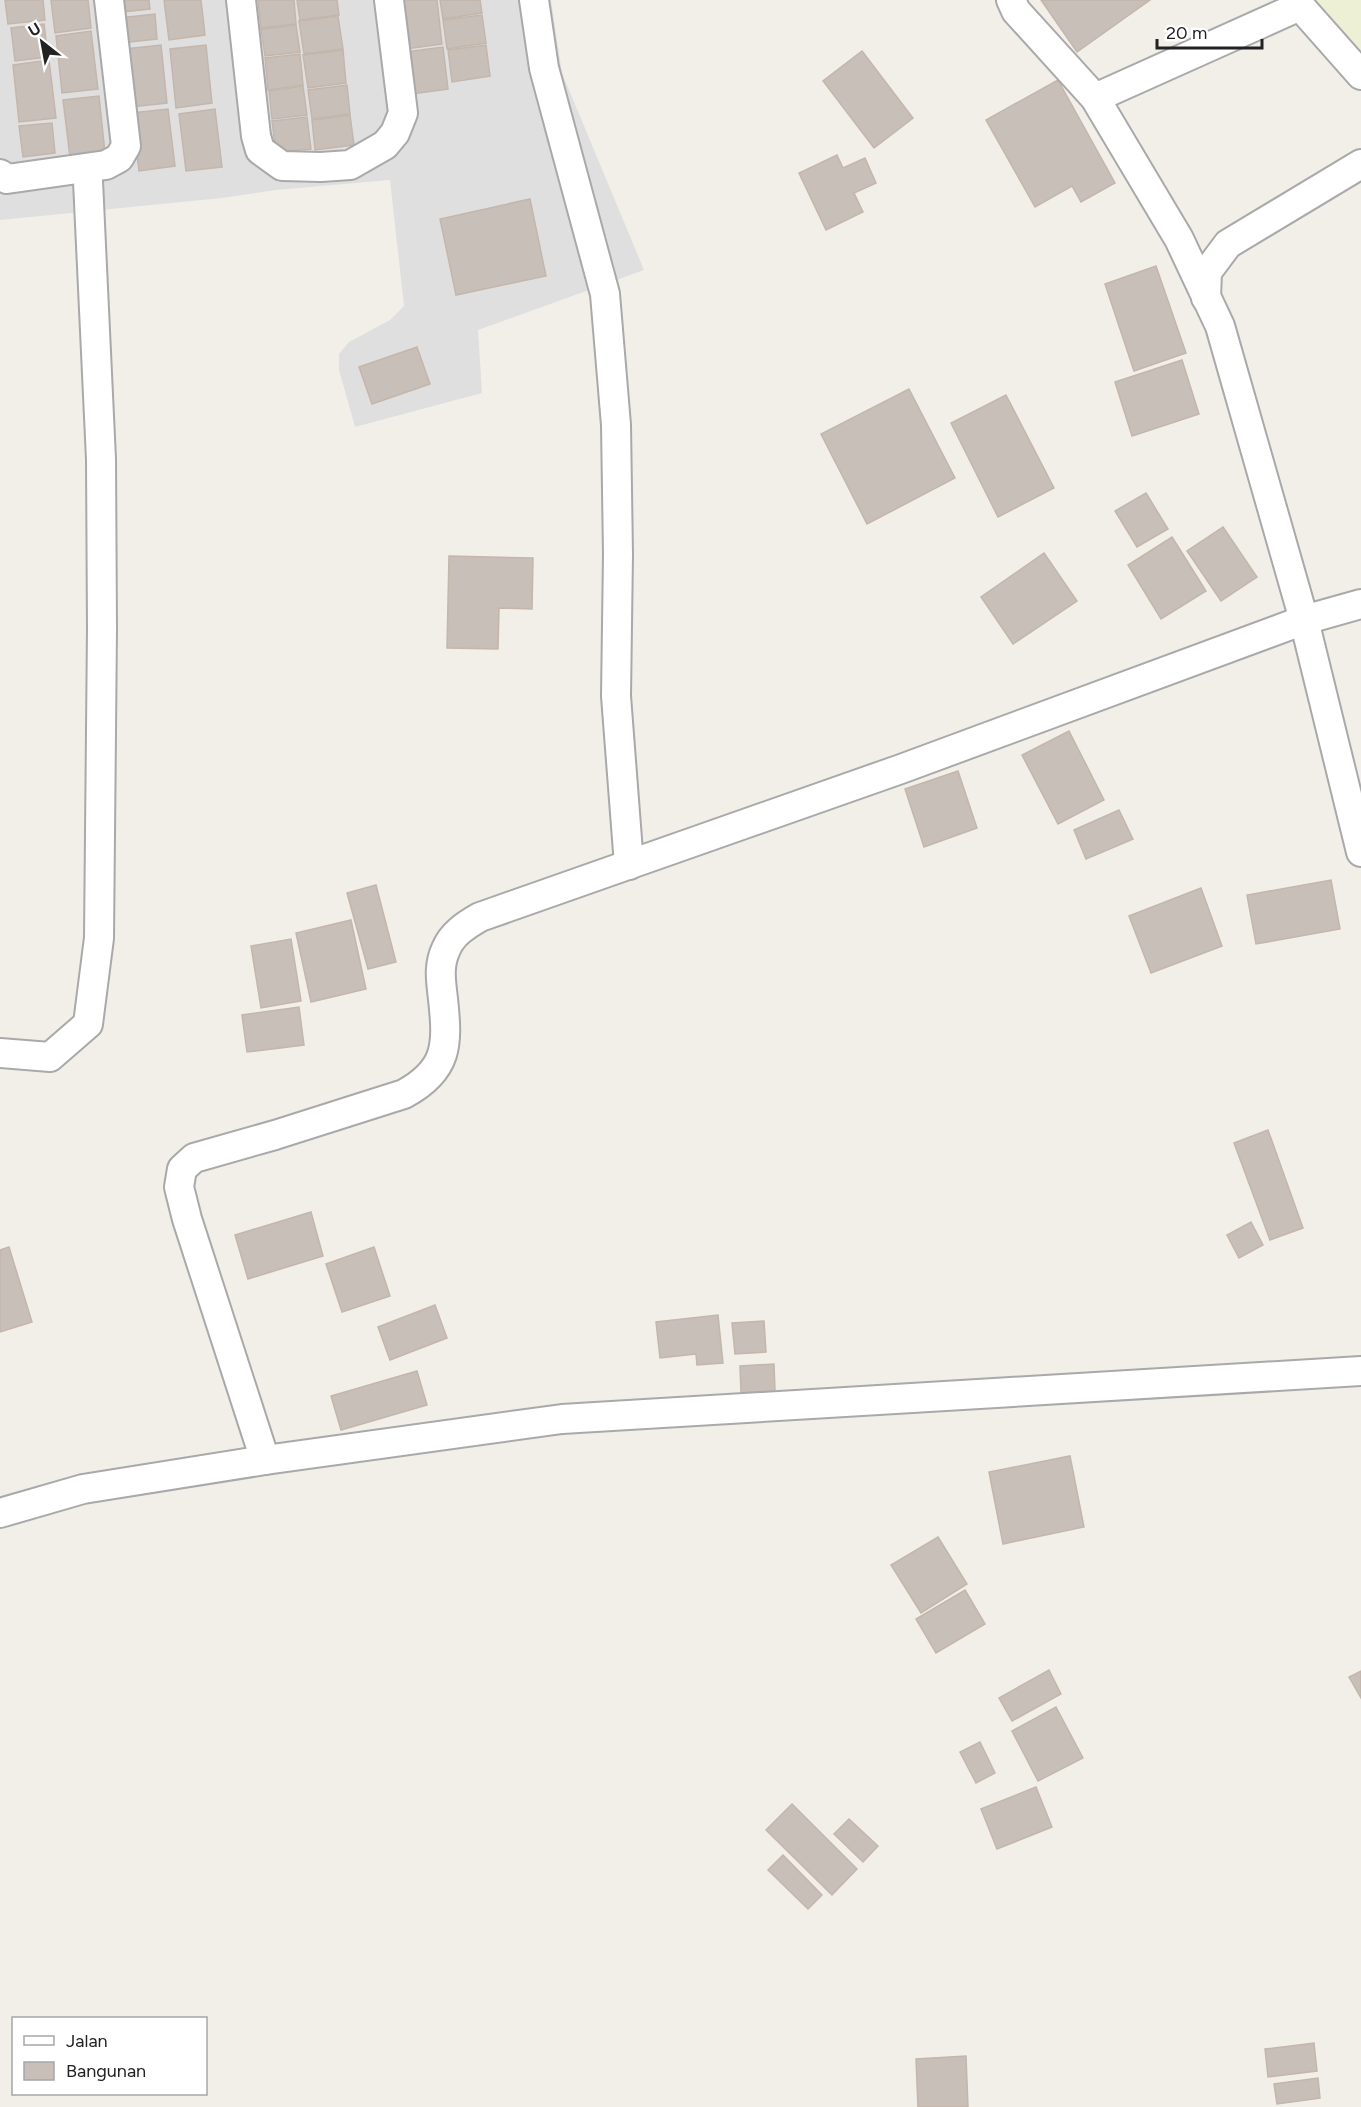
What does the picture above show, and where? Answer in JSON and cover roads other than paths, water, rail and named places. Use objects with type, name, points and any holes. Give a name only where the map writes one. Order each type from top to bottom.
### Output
[{"type":"street","points":[[0,174],[8,179],[106,165],[119,158],[126,146],[109,0]]},
{"type":"street","points":[[241,0],[256,136],[260,150],[282,166],[321,167],[350,165],[385,145],[395,133],[404,113],[389,0]]},
{"type":"street","points":[[534,0],[544,68],[605,294],[616,425],[618,554],[616,696],[629,865]]},
{"type":"street","points":[[1011,0],[1016,11],[1095,98],[1179,239],[1220,326],[1304,620],[1361,852]]},
{"type":"street","points":[[1095,98],[1298,3],[1361,75]]},
{"type":"street","points":[[1206,298],[1207,272],[1228,244],[1361,164]]},
{"type":"street","points":[[0,1053],[50,1058],[88,1024],[99,938],[102,459],[88,182]]},
{"type":"street","points":[[265,1460],[187,1219],[179,1187],[182,1169],[194,1158],[275,1136],[404,1094],[420,1085],[431,1075],[444,1052],[446,1038],[439,973],[446,948],[455,935],[480,917],[901,769],[1304,620],[1361,604]]},
{"type":"street","points":[[0,1513],[83,1489],[265,1460],[562,1419],[1361,1371]]}]
